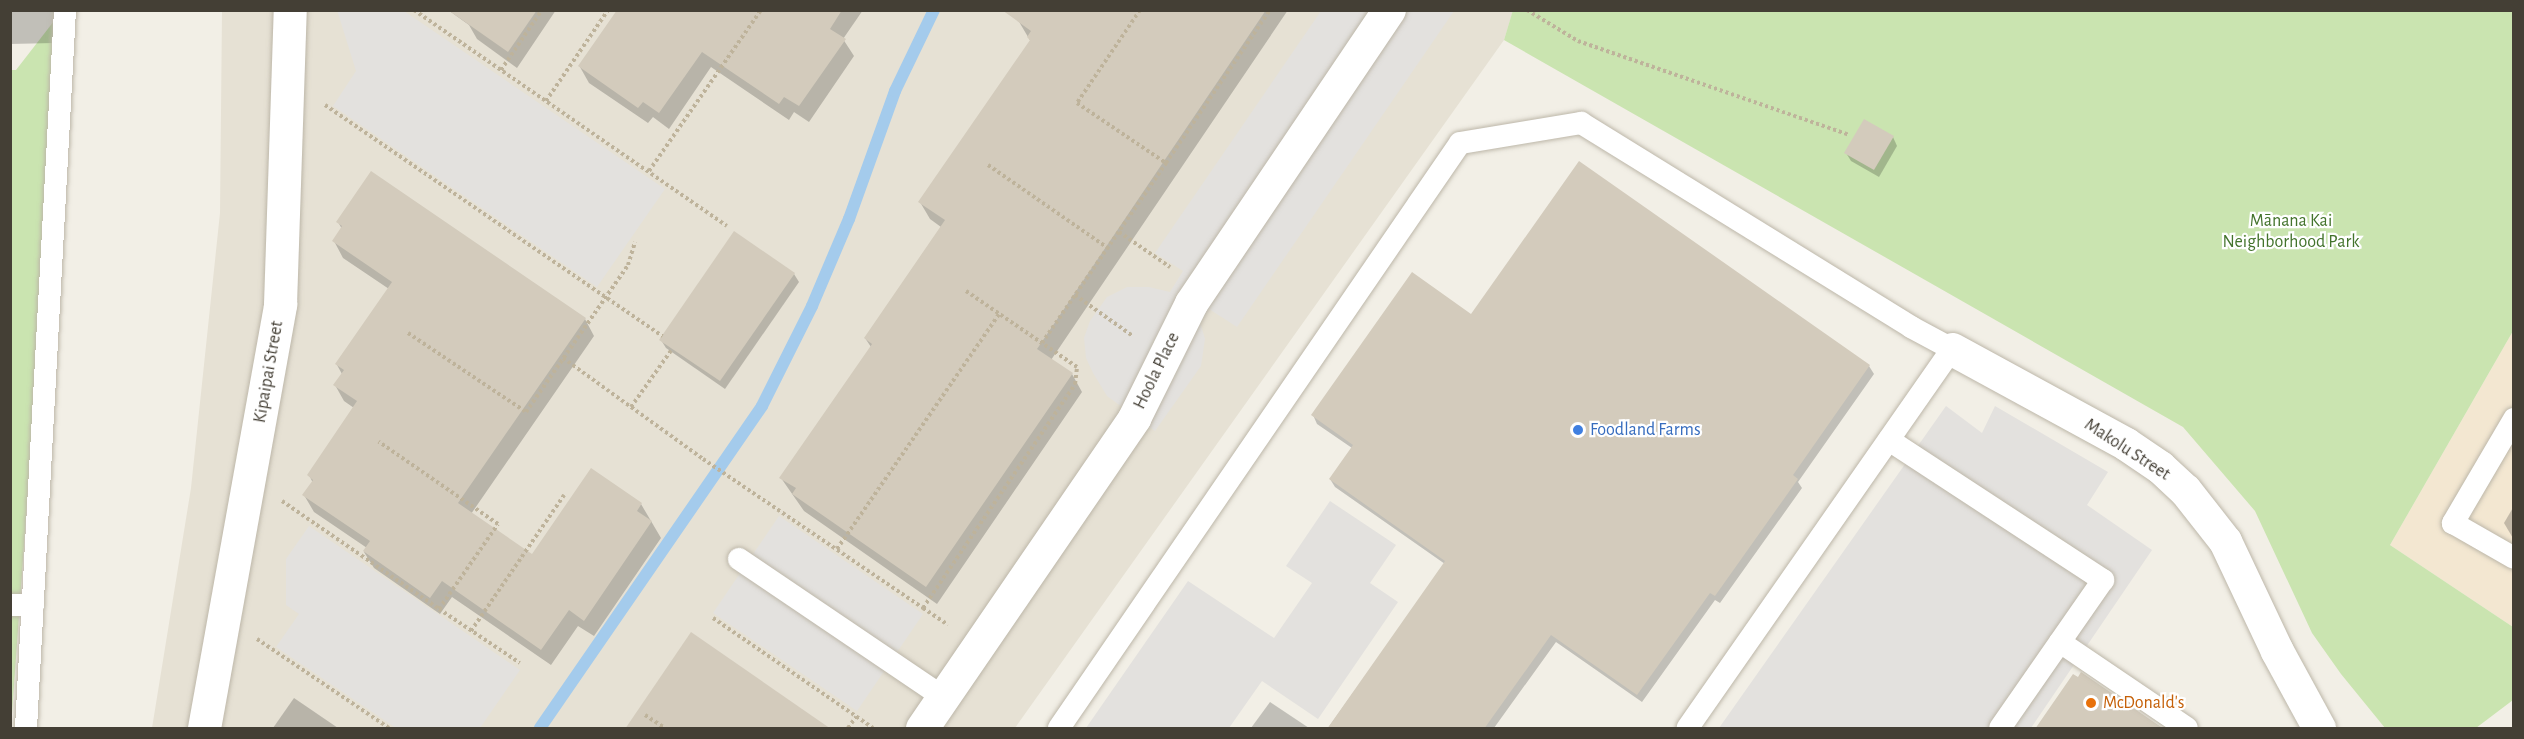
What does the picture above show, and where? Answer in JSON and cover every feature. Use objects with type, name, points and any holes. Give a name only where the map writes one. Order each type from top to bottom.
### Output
[{"type":"street","name":"Kipaipai Street","points":[[204,729],[280,304],[284,251],[290,10]]},
{"type":"street","name":"Hoola Place","points":[[922,729],[1134,418],[1196,295],[1389,10]]},
{"type":"street","name":"Makolu Street","points":[[1952,349],[2126,444],[2160,467],[2186,490],[2225,541],[2277,651],[2319,729]]},
{"type":"lane","points":[[26,729],[22,605],[65,10]]},
{"type":"lane","points":[[1059,729],[1460,143],[1581,123],[1911,327],[1952,349],[1688,729]]},
{"type":"lane","points":[[2514,419],[2453,523],[2514,558]]},
{"type":"lane","points":[[1889,440],[2103,580],[2000,729]]},
{"type":"lane","points":[[739,559],[944,698]]},
{"type":"lane","points":[[2060,642],[2187,729]]},
{"type":"path","points":[[414,10],[727,226]]},
{"type":"path","points":[[501,70],[542,10]]},
{"type":"path","points":[[546,101],[609,10]]},
{"type":"path","points":[[649,171],[761,10]]},
{"type":"path","points":[[1140,10],[1077,103],[1166,163]]},
{"type":"path","points":[[1042,343],[1270,10]]},
{"type":"path","points":[[1527,10],[1578,41],[1849,135]]},
{"type":"path","points":[[322,103],[662,336]]},
{"type":"path","points":[[988,165],[1108,248]]},
{"type":"path","points":[[1119,232],[1173,270]]},
{"type":"path","points":[[408,333],[526,412],[628,265],[635,242]]},
{"type":"path","points":[[923,608],[1076,384],[1077,366],[966,291]]},
{"type":"path","points":[[1075,295],[1164,357]]},
{"type":"path","points":[[837,549],[999,314]]},
{"type":"path","points":[[632,407],[672,349]]},
{"type":"path","points":[[563,358],[703,459],[949,626]]},
{"type":"path","points":[[379,442],[498,524],[439,609]]},
{"type":"path","points":[[471,631],[564,495]]},
{"type":"path","points":[[279,500],[520,663]]},
{"type":"path","points":[[713,618],[873,729]]},
{"type":"path","points":[[248,633],[389,729]]},
{"type":"path","points":[[645,715],[665,729]]},
{"type":"path","points":[[848,729],[856,717]]},
{"type":"shaded area","points":[[337,10],[404,11],[665,189],[597,287],[333,106],[356,71]]},
{"type":"shaded area","points":[[222,11],[1513,11],[1504,40],[1015,728],[152,728],[191,488],[220,213]]},
{"type":"shaded area","points":[[1321,11],[1454,11],[1237,327],[1209,309],[1200,322],[1205,339],[1201,366],[1155,431],[1107,396],[1093,373],[1086,358],[1084,338],[1090,321],[1107,297],[1127,287],[1149,287],[1170,292],[1183,271],[1155,253]]},
{"type":"shaded area","points":[[2513,331],[2513,627],[2390,545]]},
{"type":"shaded area","points":[[1946,406],[1982,433],[1995,406],[2108,472],[2087,505],[2152,550],[2031,728],[1719,728]]},
{"type":"shaded area","points":[[1330,501],[1396,545],[1370,583],[1398,602],[1318,719],[1262,681],[1229,728],[1086,728],[1188,581],[1274,638],[1312,583],[1286,566]]},
{"type":"shaded area","points":[[779,516],[923,614],[857,711],[713,613]]},
{"type":"shaded area","points":[[309,526],[520,670],[480,728],[396,728],[276,647],[299,614],[286,605],[286,559]]},
{"type":"green space","name":"Mānana Kai Neighborhood Park","points":[[1513,10],[2513,11],[2513,331],[2390,545],[2513,627],[2513,700],[2476,728],[2385,728],[2341,674],[2312,633],[2255,511],[2183,427],[1504,40]]},
{"type":"green space","points":[[54,21],[30,461],[11,728],[11,70],[16,70]]},
{"type":"building","points":[[448,10],[537,10],[508,52]]},
{"type":"building","points":[[617,10],[842,10],[830,29],[846,39],[799,106],[784,97],[779,104],[702,52],[659,113],[643,102],[638,108],[578,66]]},
{"type":"building","points":[[1002,10],[1266,10],[1037,349],[1073,373],[926,587],[792,494],[796,488],[779,478],[872,344],[864,338],[945,220],[918,202],[1030,40],[1027,37],[1031,31]]},
{"type":"building","points":[[1864,119],[1894,136],[1874,170],[1844,153]]},
{"type":"building","name":"Foodland Farms","points":[[1579,161],[1870,365],[1793,475],[1798,479],[1715,596],[1710,593],[1637,695],[1551,635],[1484,729],[1327,729],[1445,561],[1329,479],[1353,445],[1311,415],[1412,272],[1471,314]]},
{"type":"building","points":[[371,171],[586,318],[458,503],[532,554],[591,468],[642,503],[637,511],[652,521],[584,621],[569,610],[541,650],[442,581],[430,598],[363,551],[370,541],[302,495],[313,480],[307,475],[357,401],[333,385],[344,370],[335,364],[392,282],[332,241],[342,226],[336,222]]},
{"type":"building","points":[[734,231],[795,273],[720,381],[659,340]]},
{"type":"building","points":[[691,632],[831,729],[625,729]]},
{"type":"building","name":"McDonald's","points":[[2081,672],[2164,729],[2035,729],[2073,674],[2078,677]]},
{"type":"waterway","points":[[540,728],[762,406],[812,306],[849,219],[895,91],[934,10]]},
{"type":"place","name":"Foodland Farms","points":[[1578,430]]},
{"type":"place","name":"McDonald's","points":[[2091,703]]}]
